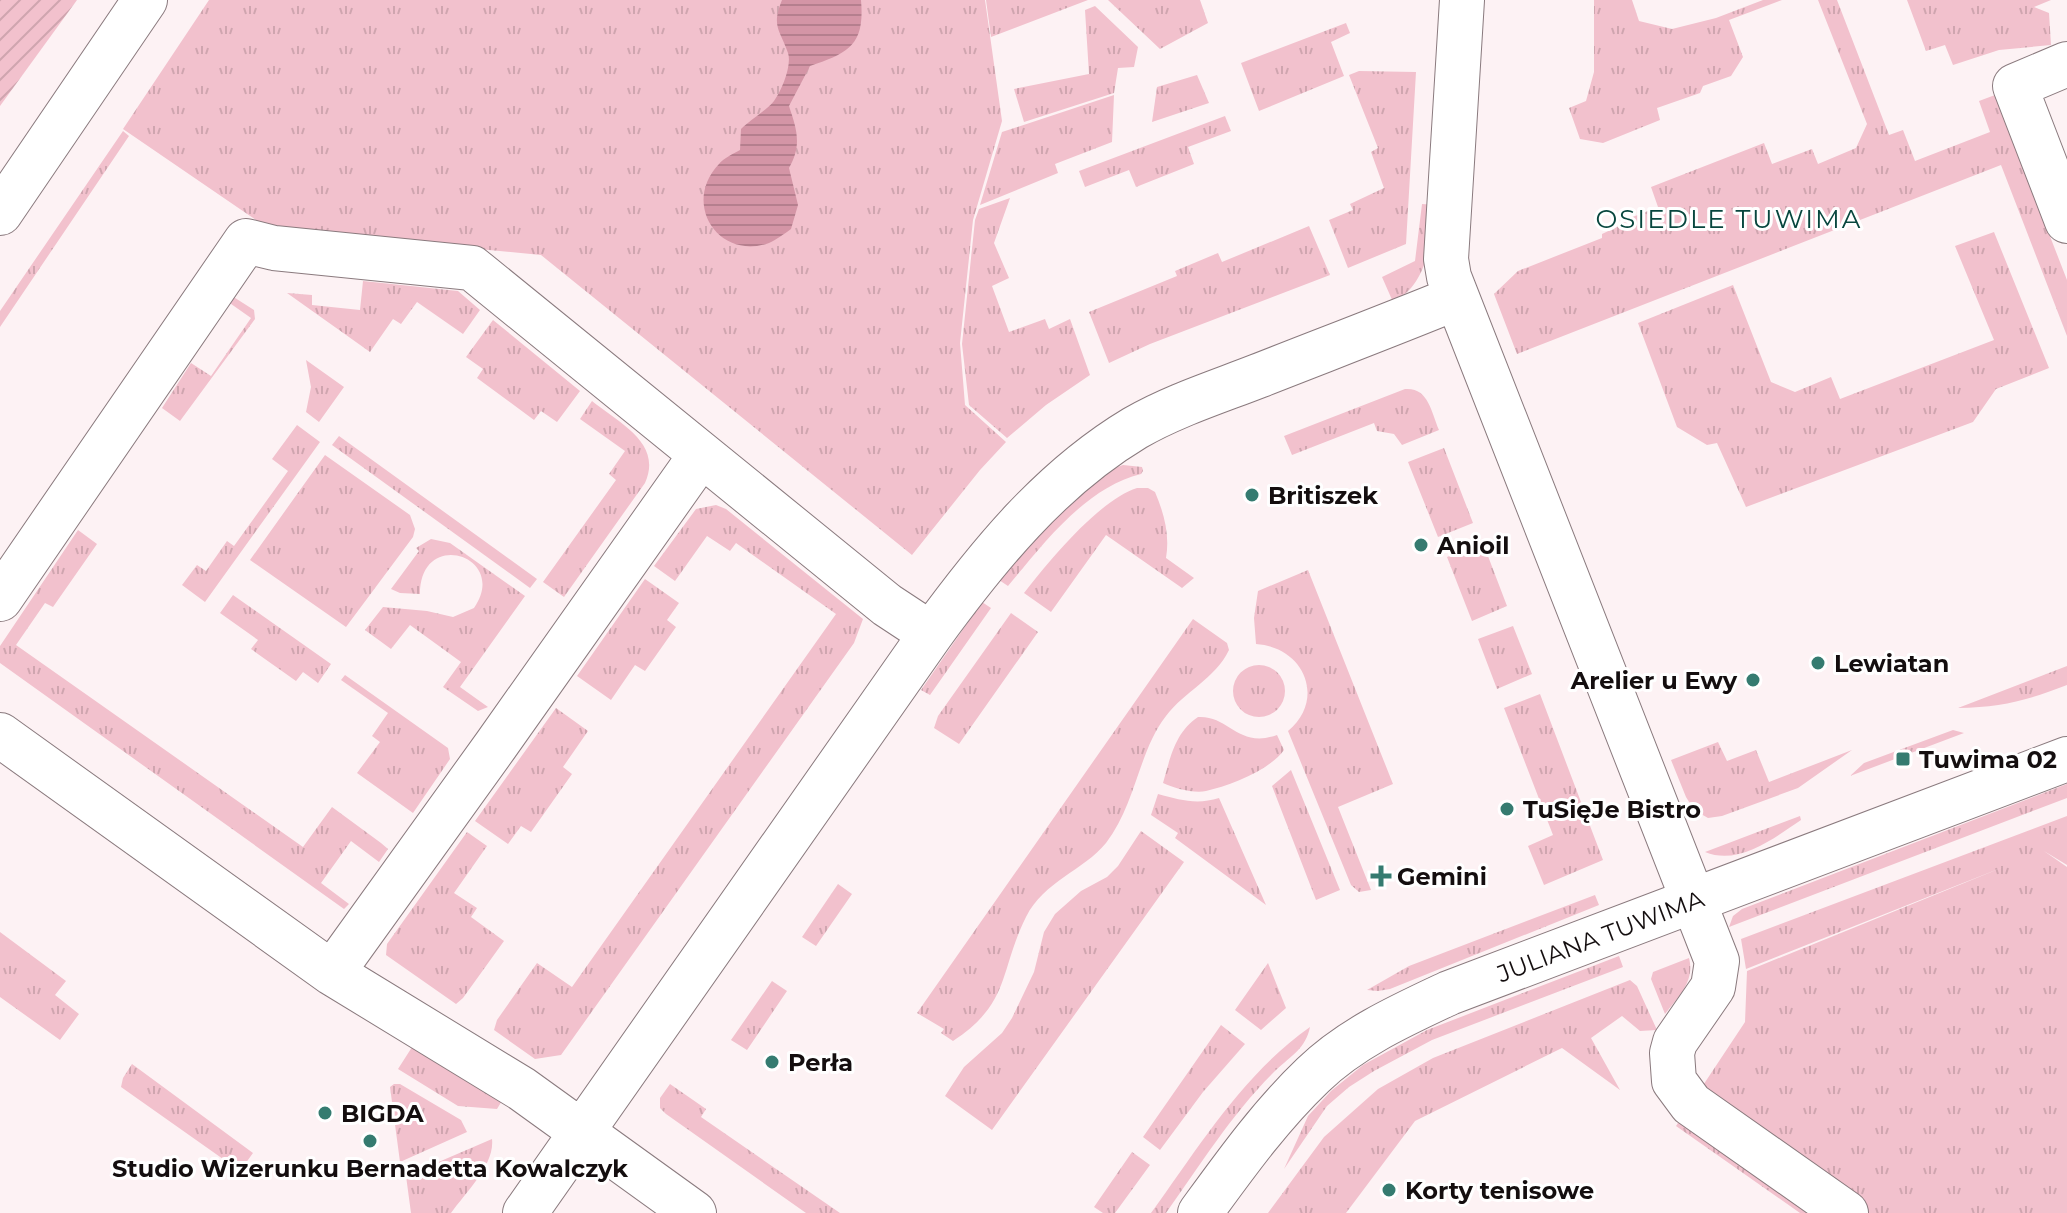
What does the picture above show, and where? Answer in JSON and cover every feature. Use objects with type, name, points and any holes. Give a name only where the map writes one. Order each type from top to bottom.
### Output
[{"type":"street","points":[[0,213],[145,0]]},
{"type":"street","points":[[1462,0],[1446,259],[1456,298],[1717,961],[1713,987],[1675,1042],[1671,1064],[1674,1081],[1691,1104],[1846,1213]]},
{"type":"street","points":[[2067,64],[2015,86],[2067,221]]},
{"type":"street","points":[[0,599],[246,241],[274,248],[472,268],[887,605],[931,634]]},
{"type":"street","points":[[525,1213],[931,634],[990,556],[1034,507],[1083,465],[1135,428],[1183,405],[1456,298]]},
{"type":"street","points":[[332,973],[701,455]]},
{"type":"street","points":[[0,735],[332,973],[522,1089],[694,1213]]},
{"type":"street","name":"JULIANA TUWIMA","points":[[1200,1213],[1247,1148],[1314,1073],[1349,1046],[1395,1018],[1449,993],[2067,759]]},
{"type":"green space","points":[[0,0],[77,0],[0,106]]},
{"type":"green space","points":[[209,0],[985,0],[1002,121],[973,220],[960,343],[965,405],[1006,442],[912,555],[541,255],[269,229],[123,129]]},
{"type":"green space","points":[[986,0],[1088,0],[991,37]]},
{"type":"green space","points":[[1108,0],[1200,0],[1208,23],[1160,49]]},
{"type":"green space","points":[[1594,0],[1632,0],[1639,21],[1672,29],[1716,18],[1763,0],[1782,0],[1729,20],[1743,57],[1731,76],[1703,86],[1700,93],[1657,108],[1660,120],[1603,143],[1580,139],[1569,108],[1586,101],[1594,72]]},
{"type":"green space","points":[[1818,0],[1837,0],[1889,135],[1903,130],[1915,161],[1990,132],[1979,101],[1995,95],[2067,280],[2067,336],[2001,165],[1517,354],[1494,294],[1518,271],[1602,238],[1602,234],[1621,225],[1620,222],[1658,207],[1651,187],[1764,143],[1772,164],[1812,149],[1818,164],[1856,148],[1867,124]]},
{"type":"green space","points":[[1907,0],[2051,0],[2034,7],[2049,13],[2051,45],[1999,50],[1953,65],[1945,45],[1926,51]]},
{"type":"green space","points":[[1095,6],[1138,47],[1134,67],[1118,68],[1114,93],[1024,122],[1014,89],[1089,74],[1085,10]]},
{"type":"green space","points":[[1346,23],[1350,33],[1331,42],[1344,76],[1259,111],[1241,63]]},
{"type":"green space","points":[[1359,71],[1416,72],[1406,244],[1348,268],[1329,220],[1353,210],[1350,204],[1384,188],[1371,152],[1378,148],[1349,75]]},
{"type":"green space","points":[[1197,75],[1209,103],[1152,122],[1157,87]]},
{"type":"green space","points":[[1114,95],[1112,142],[1055,164],[1058,173],[980,205],[1002,132]]},
{"type":"green space","points":[[1225,116],[1231,131],[1188,147],[1194,164],[1136,187],[1129,170],[1085,187],[1079,171]]},
{"type":"green space","points":[[123,131],[129,136],[0,327],[0,311]]},
{"type":"green space","points":[[1010,198],[994,243],[1009,278],[992,286],[1009,332],[1045,319],[1049,329],[1070,319],[1090,375],[1046,405],[1007,438],[969,405],[962,344],[975,220],[979,209]]},
{"type":"green space","points":[[1422,204],[1436,205],[1426,260],[1414,284],[1393,302],[1382,277],[1415,261]]},
{"type":"green space","points":[[1309,226],[1330,275],[1150,344],[1109,363],[1089,312],[1177,276],[1175,271],[1218,253],[1222,262]]},
{"type":"green space","points":[[1994,232],[2049,368],[1996,389],[1973,422],[1746,507],[1717,443],[1707,445],[1677,427],[1638,323],[1733,285],[1771,382],[1795,392],[1831,377],[1840,399],[1994,340],[1955,246]]},
{"type":"green space","points":[[363,281],[458,291],[480,310],[463,334],[417,302],[401,324],[393,319],[370,352],[287,293],[312,295],[312,305],[360,310]]},
{"type":"green space","points":[[232,296],[254,310],[255,319],[180,421],[162,408],[191,363],[211,376],[251,318],[224,299]]},
{"type":"green space","points":[[493,320],[580,391],[557,422],[541,411],[534,420],[477,378],[483,369],[466,357]]},
{"type":"green space","points":[[306,360],[344,387],[319,422],[306,412],[311,387]]},
{"type":"green space","points":[[1405,389],[1413,389],[1424,396],[1439,430],[1402,445],[1394,434],[1377,431],[1374,423],[1292,455],[1284,436]]},
{"type":"green space","points":[[592,401],[635,435],[648,456],[649,469],[645,483],[564,597],[543,582],[616,480],[609,474],[625,451],[580,419]]},
{"type":"green space","points":[[297,425],[320,442],[205,602],[182,585],[197,565],[206,571],[227,541],[234,546],[288,471],[272,459]]},
{"type":"green space","points":[[339,436],[537,579],[530,588],[332,445]]},
{"type":"green space","points":[[1444,448],[1473,523],[1438,537],[1408,462]]},
{"type":"green space","points":[[325,455],[410,515],[415,529],[413,537],[346,627],[250,560]]},
{"type":"green space","points":[[1123,465],[1142,467],[1143,471],[1102,491],[1084,504],[1051,535],[1008,586],[999,580],[1074,499],[1108,472]]},
{"type":"green space","points":[[1137,488],[1155,492],[1165,524],[1166,558],[1194,578],[1182,588],[1106,535],[1051,612],[1024,593],[1060,549],[1091,518]]},
{"type":"green space","points":[[716,505],[726,509],[863,619],[854,643],[561,1055],[535,1059],[494,1030],[497,1020],[537,963],[572,987],[836,614],[736,543],[730,551],[707,536],[675,581],[654,566],[696,509]]},
{"type":"green space","points":[[78,530],[97,544],[53,607],[45,603],[16,645],[303,847],[332,807],[381,843],[388,849],[379,862],[351,841],[321,883],[349,904],[344,909],[0,663],[0,646]]},
{"type":"green space","points":[[431,539],[450,543],[525,596],[460,687],[488,707],[478,711],[443,687],[461,662],[410,625],[391,649],[365,630],[383,607],[453,617],[474,608],[482,590],[481,574],[473,563],[460,556],[447,555],[434,561],[424,573],[420,594],[400,593],[391,589],[419,551],[416,548]]},
{"type":"green space","points":[[1483,543],[1507,606],[1472,621],[1447,557]]},
{"type":"green space","points":[[1308,570],[1393,784],[1338,807],[1371,890],[1359,892],[1351,885],[1288,731],[1300,718],[1306,705],[1305,677],[1287,654],[1256,644],[1254,618],[1258,591]]},
{"type":"green space","points":[[645,579],[679,603],[667,620],[676,627],[645,671],[635,665],[611,700],[577,676]]},
{"type":"green space","points":[[233,595],[331,664],[318,683],[303,672],[296,681],[251,649],[258,640],[220,613]]},
{"type":"green space","points":[[982,602],[991,608],[930,695],[921,690]]},
{"type":"green space","points":[[1011,613],[1038,632],[959,744],[934,728],[938,716]]},
{"type":"green space","points":[[1193,619],[1227,643],[1229,650],[1216,669],[1166,716],[1149,745],[1116,828],[1097,853],[1053,885],[1034,905],[1017,936],[994,999],[972,1027],[953,1041],[941,1033],[944,1029],[917,1013]]},
{"type":"green space","points":[[1513,626],[1532,674],[1497,689],[1478,639]]},
{"type":"green space","points":[[1259,665],[1277,673],[1285,691],[1277,709],[1259,717],[1241,709],[1233,691],[1241,673]]},
{"type":"green space","points":[[2067,666],[2067,685],[2013,702],[1958,708]]},
{"type":"green space","points":[[345,675],[448,748],[450,759],[413,813],[357,773],[380,742],[372,736],[388,713],[341,680]]},
{"type":"green space","points":[[1540,694],[1603,860],[1544,885],[1528,846],[1553,835],[1504,708]]},
{"type":"green space","points":[[556,708],[588,731],[563,767],[572,774],[531,832],[521,826],[508,844],[475,821]]},
{"type":"green space","points":[[1198,717],[1218,721],[1253,738],[1277,735],[1284,750],[1259,770],[1216,789],[1190,791],[1163,783],[1179,738]]},
{"type":"green space","points":[[1953,730],[1964,733],[1850,776],[1864,763]]},
{"type":"green space","points":[[1718,742],[1727,761],[1756,750],[1769,782],[1852,750],[1798,788],[1722,816],[1708,818],[1694,810],[1671,760]]},
{"type":"green space","points":[[1291,770],[1340,890],[1316,900],[1272,786]]},
{"type":"green space","points":[[2067,784],[2067,798],[1729,927],[1733,916],[1742,909]]},
{"type":"green space","points":[[1158,794],[1196,801],[1219,798],[1266,905],[1175,838],[1178,833],[1151,815]]},
{"type":"green space","points":[[1800,816],[1801,820],[1779,835],[1743,853],[1718,855],[1705,852]]},
{"type":"green space","points":[[2067,816],[2067,865],[2044,851],[2067,867],[2067,1213],[1800,1213],[1676,1126],[1745,1022],[1747,971],[2006,866],[1746,969],[1741,939]]},
{"type":"green space","points":[[1141,831],[1184,862],[992,1130],[945,1096],[964,1067],[1002,1033],[1012,1018],[1034,972],[1044,932],[1055,914],[1081,891],[1107,877]]},
{"type":"green space","points":[[467,832],[487,846],[454,893],[477,908],[471,917],[504,941],[456,1004],[386,955],[387,944]]},
{"type":"green space","points":[[838,884],[852,894],[816,946],[802,937]]},
{"type":"green space","points":[[1595,895],[1599,905],[1390,989],[1367,990],[1409,966]]},
{"type":"green space","points":[[0,932],[66,981],[55,995],[79,1014],[60,1040],[0,997]]},
{"type":"green space","points":[[1619,956],[1623,967],[1432,1040],[1374,1071],[1327,1106],[1284,1169],[1308,1116],[1331,1091],[1363,1065],[1427,1030]]},
{"type":"green space","points":[[1689,958],[1688,981],[1665,1014],[1651,979],[1653,972]]},
{"type":"green space","points":[[1268,963],[1286,1008],[1261,1030],[1235,1010]]},
{"type":"green space","points":[[1630,980],[1637,986],[1657,1030],[1640,1031],[1622,1016],[1591,1038],[1620,1090],[1562,1048],[1415,1121],[1346,1213],[1268,1213],[1324,1137],[1378,1089],[1433,1058]]},
{"type":"green space","points":[[772,981],[787,991],[747,1050],[731,1040]]},
{"type":"green space","points":[[1221,1025],[1245,1044],[1203,1092],[1160,1150],[1143,1137]]},
{"type":"green space","points":[[1310,1027],[1301,1046],[1246,1103],[1166,1213],[1151,1213],[1242,1090],[1263,1067]]},
{"type":"green space","points":[[414,1044],[503,1099],[497,1109],[458,1106],[398,1069]]},
{"type":"green space","points":[[132,1064],[253,1153],[240,1171],[121,1087]]},
{"type":"green space","points":[[400,1084],[461,1120],[467,1132],[400,1162],[390,1087]]},
{"type":"green space","points":[[670,1084],[706,1109],[701,1117],[840,1213],[806,1213],[666,1114],[660,1108],[660,1098]]},
{"type":"green space","points":[[492,1139],[492,1149],[484,1169],[451,1213],[411,1213],[406,1176]]},
{"type":"green space","points":[[1132,1152],[1150,1165],[1115,1213],[1103,1213],[1094,1207]]},
{"type":"shaded area","points":[[782,0],[861,0],[860,27],[852,45],[835,57],[810,66],[789,106],[797,137],[796,152],[789,168],[798,205],[791,229],[769,243],[751,246],[735,244],[721,236],[711,225],[705,211],[704,196],[708,180],[719,164],[740,150],[741,129],[771,104],[783,84],[789,58],[777,22]]},
{"type":"place","name":"Britiszek","points":[[1252,495]]},
{"type":"place","name":"Anioil","points":[[1421,545]]},
{"type":"place","name":"Lewiatan","points":[[1818,663]]},
{"type":"place","name":"Arelier u Ewy","points":[[1753,680]]},
{"type":"place","name":"Tuwima 02","points":[[1903,759]]},
{"type":"place","name":"TuSięJe Bistro","points":[[1507,809]]},
{"type":"place","name":"Gemini","points":[[1381,876]]},
{"type":"place","name":"Perła","points":[[772,1062]]},
{"type":"place","name":"BIGDA","points":[[325,1113]]},
{"type":"place","name":"Studio Wizerunku Bernadetta Kowalczyk","points":[[370,1141]]},
{"type":"place","name":"Korty tenisowe","points":[[1389,1190]]},
{"type":"district","name":"OSIEDLE TUWIMA","points":[[1729,219]]}]
